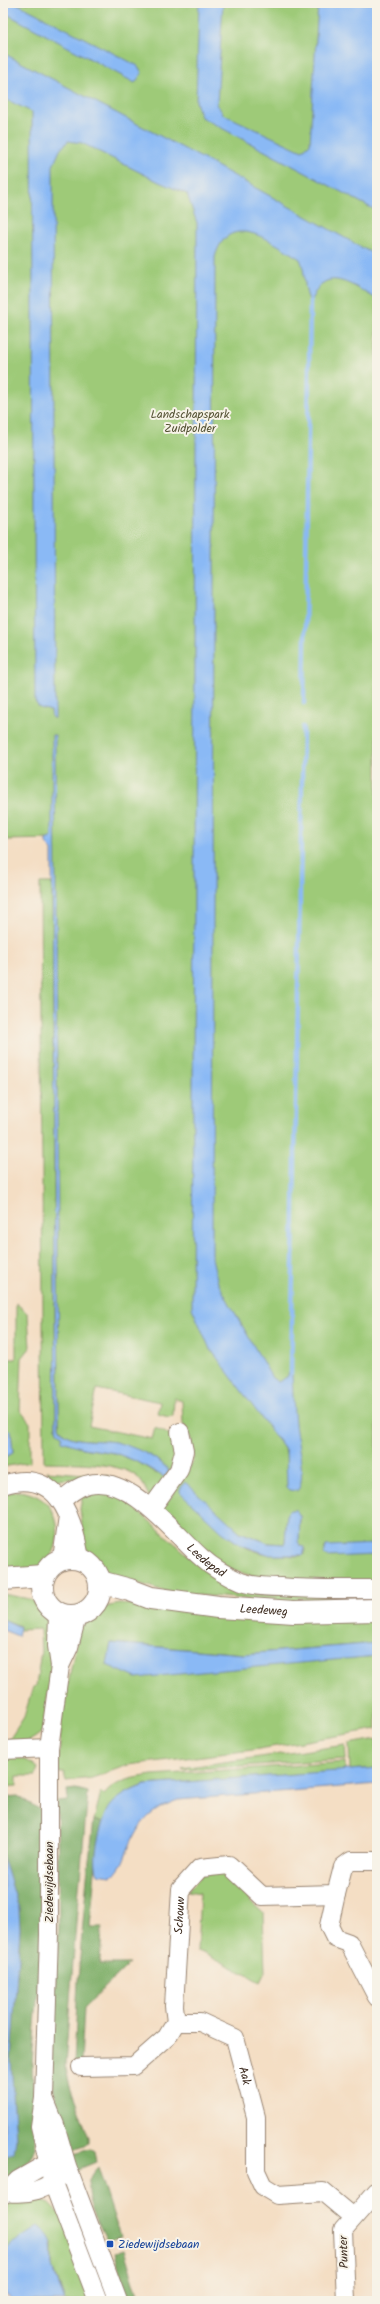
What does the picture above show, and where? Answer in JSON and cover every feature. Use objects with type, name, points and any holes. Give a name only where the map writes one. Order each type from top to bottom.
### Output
[{"type":"main road","points":[[71,1559],[89,1564],[96,1572],[99,1591],[85,1613],[67,1614],[51,1609],[43,1585],[48,1568],[71,1559]]},
{"type":"main road","points":[[3,1580],[43,1585]]},
{"type":"main road","points":[[3,1588],[43,1585]]},
{"type":"main road","name":"Leedeweg","points":[[99,1591],[218,1607],[294,1612],[377,1610]]},
{"type":"street","points":[[151,1509],[179,1470],[184,1451],[180,1432]]},
{"type":"street","points":[[3,1485],[22,1481],[37,1483],[49,1488],[65,1508],[75,1532],[71,1559]]},
{"type":"street","name":"Leedepad","points":[[65,1508],[74,1490],[88,1484],[103,1483],[116,1486],[151,1509],[203,1559],[224,1575],[242,1582],[259,1586],[313,1590],[377,1589]]},
{"type":"street","name":"Ziedewijdsebaan","points":[[67,1614],[57,1646],[60,1666],[49,1748],[49,1934],[44,2098],[40,2126],[53,2183],[98,2301]]},
{"type":"street","points":[[3,1750],[49,1748]]},
{"type":"street","points":[[377,1862],[350,1861],[343,1867],[329,1926],[335,1938],[349,1942],[377,1997]]},
{"type":"street","name":"Schouw","points":[[176,2022],[174,2006],[181,1889],[200,1868],[229,1865],[262,1896],[336,1894]]},
{"type":"street","points":[[81,2068],[134,2066],[167,2037],[176,2022]]},
{"type":"street","name":"Aak","points":[[176,2022],[200,2022],[235,2038],[256,2117],[256,2171],[263,2186],[278,2195],[324,2192],[353,2217]]},
{"type":"street","name":"Ziedewijdsebaan","points":[[44,2098],[56,2125],[67,2166],[118,2301]]},
{"type":"street","points":[[5,2194],[18,2180],[48,2163],[67,2166]]},
{"type":"street","points":[[5,2194],[23,2194],[53,2183],[67,2166]]},
{"type":"street","name":"Punter","points":[[346,2301],[343,2230],[377,2191]]},
{"type":"green space","name":"Landschapspark Zuidpolder","points":[[3,3],[377,3],[377,1544],[325,1547],[325,1555],[377,1555],[377,1582],[266,1581],[220,1565],[163,1508],[188,1472],[194,1456],[191,1439],[183,1424],[182,1401],[174,1398],[173,1416],[168,1417],[158,1414],[160,1402],[97,1389],[89,1426],[152,1439],[155,1428],[168,1434],[174,1441],[175,1465],[149,1497],[140,1480],[128,1471],[105,1465],[44,1462],[40,883],[52,883],[56,1427],[60,1434],[83,1448],[115,1453],[138,1462],[157,1474],[161,1462],[135,1449],[118,1443],[84,1440],[68,1436],[62,1432],[59,1426],[55,839],[3,840]],"holes":[[[278,1438],[299,1448],[288,1456]],[[185,1483],[240,1532],[268,1543],[285,1544],[287,1513],[295,1510],[300,1516],[299,1542],[305,1550],[304,1555],[293,1556],[263,1553],[248,1548],[235,1541],[214,1521]]]},
{"type":"green space","points":[[16,1303],[28,1314],[30,1348],[22,1358],[20,1410],[30,1423],[30,1462],[3,1467],[3,1458],[13,1452],[11,1431],[3,1429],[3,1359],[16,1359]]},
{"type":"green space","points":[[47,1471],[109,1476],[58,1480],[50,1477]]},
{"type":"green space","points":[[111,1487],[198,1564],[213,1575],[377,1594],[377,1602],[307,1604],[172,1593],[106,1574],[85,1547],[80,1509],[83,1492]]},
{"type":"green space","points":[[17,1491],[36,1496],[49,1506],[56,1521],[58,1530],[57,1540],[52,1554],[42,1565],[28,1570],[3,1573],[3,1494]]},
{"type":"green space","points":[[3,1594],[29,1599],[39,1604],[48,1615],[53,1629],[51,1672],[42,1732],[31,1740],[17,1744],[9,1740],[24,1717],[33,1687],[36,1686],[41,1651],[40,1629],[19,1630],[20,1626],[3,1619]]},
{"type":"green space","points":[[119,1604],[377,1616],[377,1643],[244,1654],[111,1643],[107,1665],[251,1666],[377,1656],[377,1729],[253,1750],[128,1765],[92,1778],[66,1781],[64,1773],[58,1773],[62,1714],[79,1629],[95,1609]]},
{"type":"green space","points":[[377,1739],[377,1768],[350,1770],[349,1744]]},
{"type":"green space","points":[[345,1745],[346,1759],[183,1770],[182,1768]]},
{"type":"green space","points":[[3,1757],[17,1758],[30,1762],[38,1768],[35,1776],[17,1776],[17,1786],[3,1787]]},
{"type":"green space","points":[[345,1762],[345,1771],[145,1785],[125,1794],[110,1809],[103,1823],[94,1820],[101,1792],[104,1795],[114,1786],[126,1780],[152,1775]]},
{"type":"green space","points":[[76,1789],[88,1792],[65,2065],[70,2086],[89,2138],[89,2143],[68,2152],[53,2086],[51,2040],[59,1927],[57,1801],[68,1800],[67,1790]]},
{"type":"green space","points":[[18,1796],[42,1811],[42,1938],[32,2064],[36,2141],[29,2160],[20,2170],[3,2183],[3,2158],[9,2155],[12,2151],[16,2140],[11,2060],[20,1929],[19,1909],[3,1857],[3,1797]]},
{"type":"green space","points":[[94,1820],[103,1823],[97,1849],[90,1927],[102,1927],[100,1964],[129,1964],[84,2008],[81,2062],[74,2062],[78,1980],[87,1876]]},
{"type":"green space","points":[[228,1873],[252,1894],[248,1899],[263,1913],[265,1972],[260,1982],[205,1953],[197,1952],[200,1893],[188,1891],[203,1874]]},
{"type":"green space","points":[[89,2149],[94,2152],[96,2162],[74,2171],[69,2156]]},
{"type":"green space","points":[[98,2167],[120,2236],[107,2241],[90,2203],[88,2193],[88,2184],[91,2175]]},
{"type":"green space","points":[[31,2197],[50,2204],[64,2218],[94,2301],[65,2301],[53,2266],[53,2242],[13,2243],[3,2253],[3,2205],[12,2199]]},
{"type":"green space","points":[[124,2250],[140,2301],[126,2301],[115,2253]]},
{"type":"water","points":[[3,3],[16,3],[138,66],[142,73],[135,83],[3,12]]},
{"type":"water","points":[[199,3],[223,3],[217,104],[223,114],[302,151],[310,144],[318,3],[377,3],[377,211],[201,117],[196,102]]},
{"type":"water","points":[[3,53],[213,164],[377,256],[377,299],[343,281],[329,280],[321,285],[310,301],[306,292],[300,259],[265,238],[241,232],[231,234],[222,242],[215,257],[212,1258],[218,1283],[272,1378],[278,1382],[287,1377],[289,1373],[292,1373],[294,1417],[301,1468],[300,1485],[297,1491],[290,1490],[287,1487],[286,1451],[209,1347],[192,1308],[197,223],[187,194],[159,182],[82,143],[68,141],[60,150],[53,166],[55,718],[52,718],[51,711],[40,708],[35,702],[32,112],[3,98]]},
{"type":"water","points":[[52,735],[55,735],[59,1426],[62,1432],[67,1436],[83,1440],[115,1442],[145,1453],[159,1461],[169,1471],[164,1477],[138,1462],[115,1453],[83,1448],[62,1441],[62,1436],[57,1432],[56,1427],[52,850],[46,844],[46,840],[52,837]]},
{"type":"water","points":[[3,1429],[11,1431],[13,1453],[3,1458]]},
{"type":"water","points":[[185,1482],[240,1532],[268,1543],[285,1544],[287,1513],[290,1510],[296,1510],[300,1516],[299,1542],[300,1546],[304,1547],[304,1555],[270,1555],[241,1545],[222,1532],[180,1492],[180,1489]]},
{"type":"water","points":[[377,1544],[377,1555],[327,1557],[324,1554],[326,1546]]},
{"type":"water","points":[[3,1619],[20,1627],[18,1636],[3,1630]]},
{"type":"water","points":[[111,1643],[244,1654],[377,1643],[377,1656],[136,1678],[107,1665]]},
{"type":"water","points":[[377,1768],[377,1784],[178,1800],[167,1804],[151,1814],[145,1820],[130,1844],[117,1872],[111,1876],[98,1874],[96,1867],[96,1850],[100,1831],[109,1808],[116,1800],[125,1794],[145,1785]]},
{"type":"water","points":[[3,1857],[19,1909],[20,1929],[11,2060],[16,2140],[14,2152],[3,2158]]},
{"type":"water","points":[[39,2226],[51,2239],[54,2270],[65,2301],[13,2301],[3,2292],[3,2253],[13,2243]]},
{"type":"waterway","points":[[304,703],[310,301]]},
{"type":"waterway","points":[[291,1373],[303,727]]},
{"type":"place","name":"Ziedewijdsebaan","points":[[110,2244]]}]
